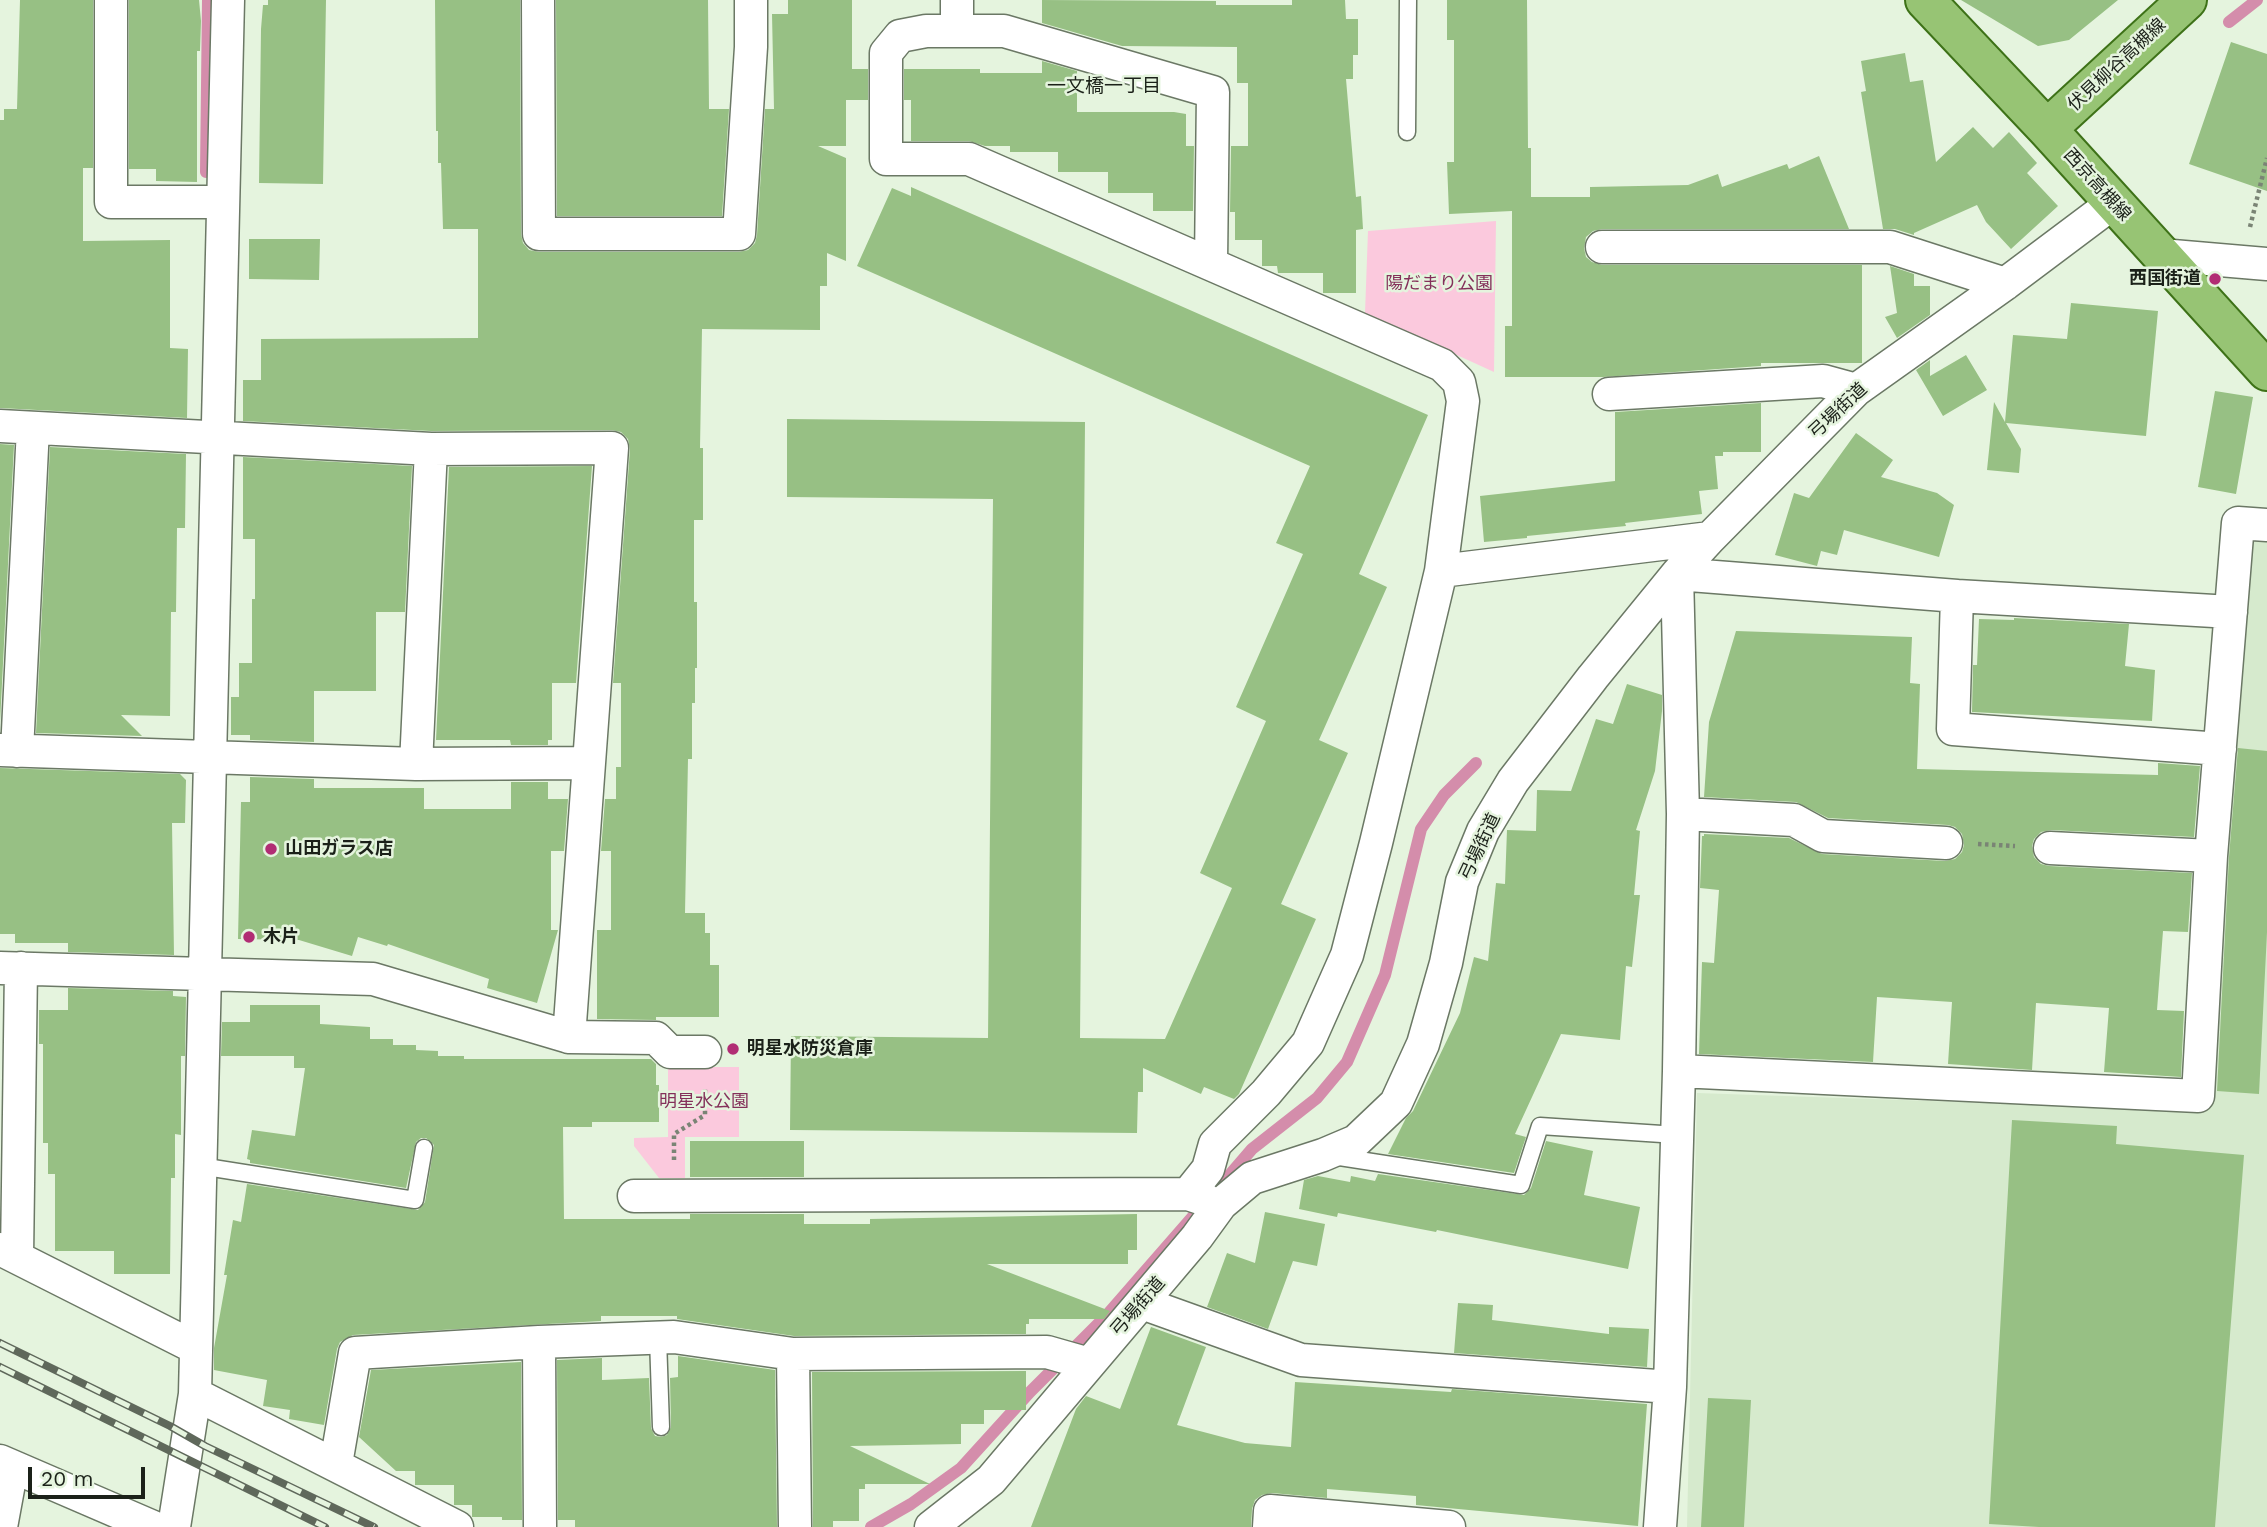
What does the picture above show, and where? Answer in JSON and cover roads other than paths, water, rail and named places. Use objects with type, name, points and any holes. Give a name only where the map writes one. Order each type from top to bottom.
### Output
[{"type":"main road","name":"西京高槻線","points":[[1925,0],[2047,129],[2267,371]]},
{"type":"main road","name":"伏見柳谷高槻線","points":[[2047,129],[2187,0]]},
{"type":"street","points":[[111,0],[111,202],[223,202]]},
{"type":"street","points":[[174,1527],[195,1394],[228,0]]},
{"type":"street","points":[[538,0],[538,233],[685,234],[739,234],[751,47],[751,0]]},
{"type":"street","points":[[1188,1194],[1208,1169],[1215,1144],[1266,1093],[1308,1043],[1347,955],[1441,571],[1463,401],[1459,382],[1442,365],[969,159],[886,159],[886,53],[900,36],[926,31],[957,15],[1213,92],[1211,263]]},
{"type":"street","name":"弓場街道","points":[[931,1527],[991,1480],[1197,1237],[1221,1204],[1252,1178],[1323,1155],[1356,1141],[1396,1103],[1423,1044],[1446,963],[1462,882],[1483,831],[1513,781],[1593,677],[1710,538],[1856,390],[2113,203]]},
{"type":"street","points":[[1602,247],[1890,247],[2005,284]]},
{"type":"street","points":[[2161,255],[2267,264]]},
{"type":"street","points":[[1609,394],[1823,381],[1856,390]]},
{"type":"street","points":[[0,426],[431,449],[611,448],[569,1037]]},
{"type":"street","points":[[33,428],[9,750],[416,764],[589,763]]},
{"type":"street","points":[[416,764],[431,449]]},
{"type":"street","points":[[1679,1071],[2199,1096],[2211,856],[2238,523],[2267,525]]},
{"type":"street","points":[[1441,571],[1710,538]]},
{"type":"street","points":[[1660,1527],[1670,1387],[1679,1071],[1683,814],[1677,575],[1957,596],[2231,612]]},
{"type":"street","points":[[1957,596],[1953,729],[2220,749]]},
{"type":"street","points":[[1683,814],[1794,820],[1823,836],[1946,843]]},
{"type":"street","points":[[2050,848],[2211,856]]},
{"type":"street","points":[[196,1348],[8,1253],[11,968],[373,979],[569,1037],[656,1038],[670,1052],[705,1052]]},
{"type":"street","points":[[634,1196],[1188,1194],[1221,1204]]},
{"type":"street","points":[[1142,1303],[1301,1360],[1670,1387]]},
{"type":"street","points":[[336,1464],[355,1353],[674,1337],[793,1354],[1048,1352],[1089,1364]]},
{"type":"street","points":[[539,1342],[540,1527]]},
{"type":"street","points":[[793,1354],[795,1527]]},
{"type":"street","points":[[195,1394],[457,1527]]},
{"type":"street","points":[[1,1527],[6,1464],[153,1527]]},
{"type":"street","points":[[1269,1527],[1270,1511],[1449,1527]]},
{"type":"lane","points":[[1407,132],[1408,0]]},
{"type":"lane","points":[[1323,1155],[1521,1185],[1540,1126],[1677,1135]]},
{"type":"lane","points":[[200,1166],[415,1200],[424,1148]]},
{"type":"lane","points":[[658,1338],[661,1427]]},
{"type":"waterway","points":[[206,172],[208,0]]},
{"type":"waterway","points":[[2229,22],[2257,0]]},
{"type":"waterway","points":[[1215,1192],[1252,1149],[1317,1098],[1347,1062],[1385,975],[1421,829],[1444,795],[1476,763]]},
{"type":"waterway","points":[[871,1527],[911,1504],[961,1468],[1030,1392],[1107,1315],[1196,1213]]},
{"type":"railway","points":[[0,1343],[374,1527]]},
{"type":"railway","points":[[0,1367],[325,1527]]},
{"type":"place","name":"西国街道","points":[[2215,279]]},
{"type":"place","name":"山田ガラス店","points":[[271,849]]},
{"type":"place","name":"木片","points":[[249,937]]},
{"type":"place","name":"明星水防災倉庫","points":[[733,1049]]},
{"type":"district","name":"一文橋一丁目","points":[[1104,86]]},
{"type":"park label","name":"陽だまり公園","points":[[1439,284]]},
{"type":"park label","name":"明星水公園","points":[[704,1102]]}]
